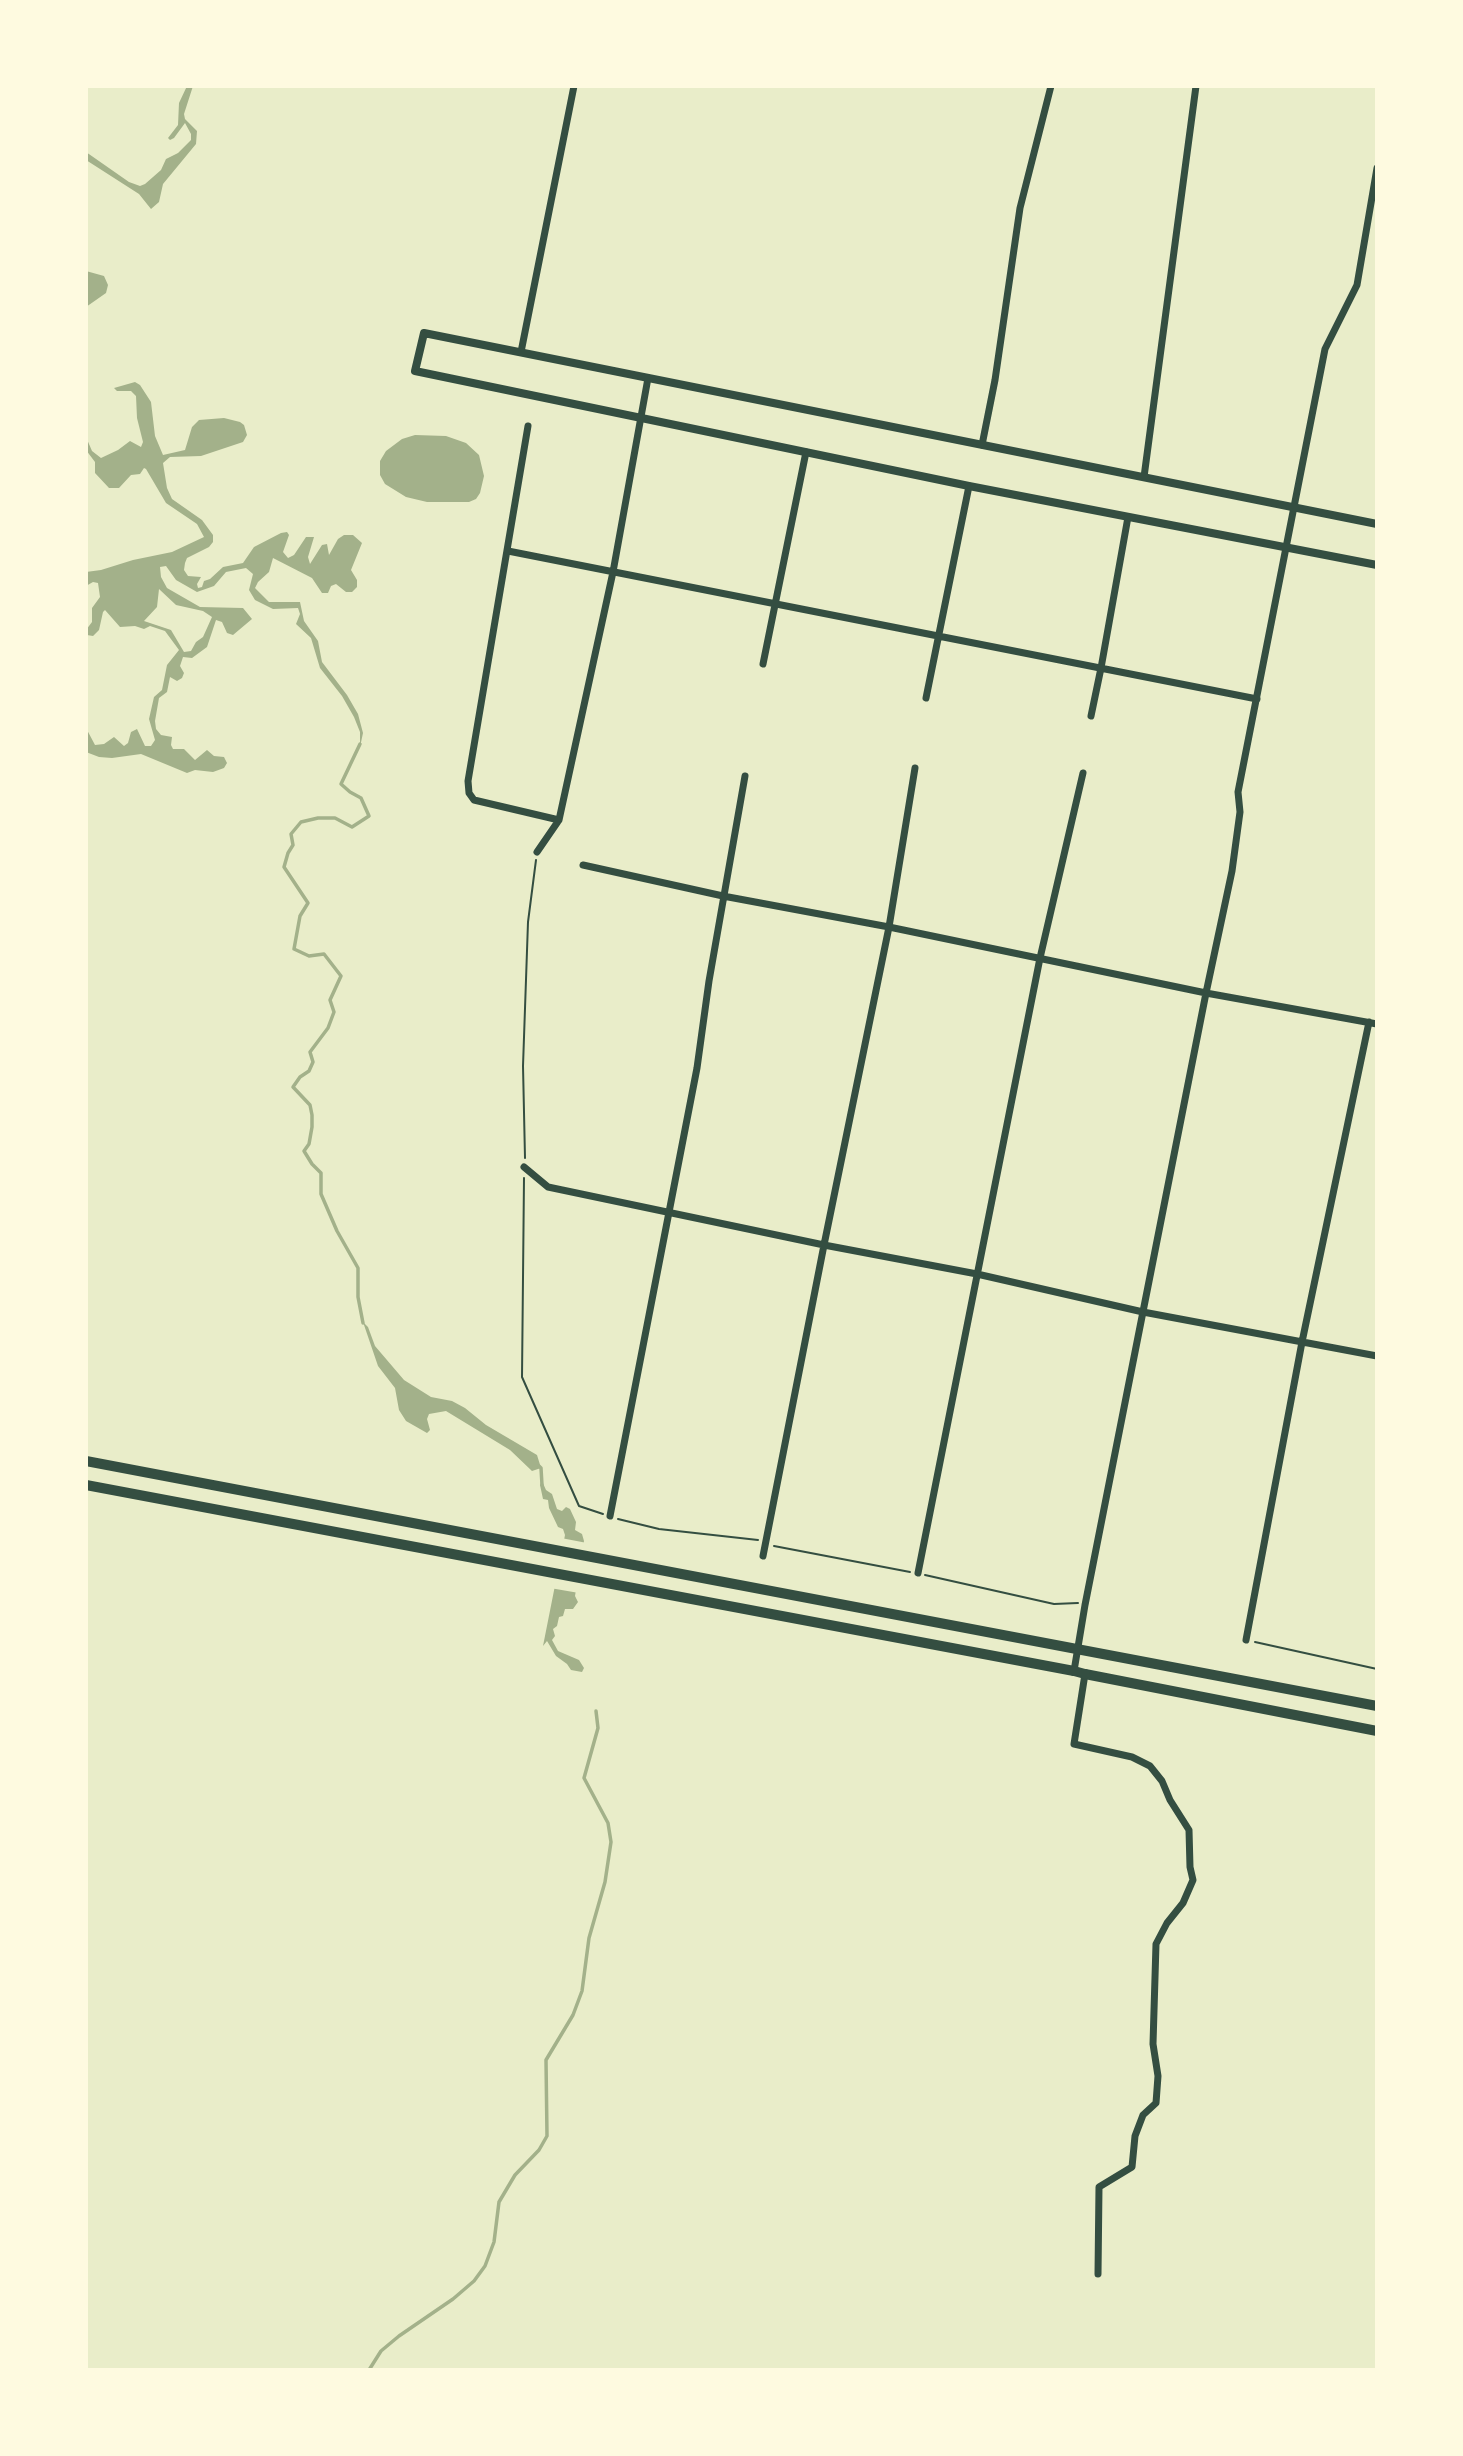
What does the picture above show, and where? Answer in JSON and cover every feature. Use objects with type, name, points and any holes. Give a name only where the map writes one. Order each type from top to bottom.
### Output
[{"type":"main road","points":[[86,1461],[1079,1645],[1377,1706]]},
{"type":"main road","points":[[86,1485],[1377,1731]]},
{"type":"street","points":[[521,352],[574,86]]},
{"type":"street","points":[[982,444],[995,380],[1020,208],[1051,86]]},
{"type":"street","points":[[1144,477],[1196,86]]},
{"type":"street","points":[[1098,2274],[1099,2187],[1132,2167],[1135,2136],[1143,2115],[1156,2103],[1158,2076],[1153,2044],[1156,1944],[1167,1923],[1183,1903],[1193,1880],[1189,1830],[1150,1766],[1132,1757],[1074,1744],[1080,1673],[1079,1645],[1206,993],[1233,871],[1240,812],[1238,792],[1325,349],[1357,285],[1377,168]]},
{"type":"street","points":[[1377,524],[424,333],[415,371],[969,485],[1377,565]]},
{"type":"street","points":[[537,852],[559,820],[613,572],[648,377]]},
{"type":"street","points":[[528,426],[467,781],[469,793],[474,800],[559,820]]},
{"type":"street","points":[[763,664],[806,452]]},
{"type":"street","points":[[926,698],[969,485]]},
{"type":"street","points":[[1091,716],[1128,517]]},
{"type":"street","points":[[508,551],[1256,699]]},
{"type":"street","points":[[763,1556],[889,927],[915,768]]},
{"type":"street","points":[[918,1573],[1040,958],[1083,773]]},
{"type":"street","points":[[610,1516],[698,1068],[723,896],[745,776]]},
{"type":"street","points":[[583,865],[723,896],[889,927],[1206,993],[1373,1023],[1301,1342],[1246,1640]]},
{"type":"street","points":[[524,1167],[548,1187],[1143,1312],[1377,1356]]},
{"type":"path","points":[[579,1506],[659,1529],[765,1543]]},
{"type":"path","points":[[1246,1640],[1377,1669]]},
{"type":"shaded area","points":[[187,86],[193,86],[184,114],[185,119],[197,131],[196,144],[163,184],[159,202],[151,209],[139,194],[86,160],[86,152],[129,182],[140,186],[145,184],[161,170],[166,159],[178,153],[191,140],[185,123],[174,138],[168,138],[178,125],[179,103]]},
{"type":"shaded area","points":[[86,271],[104,276],[108,285],[106,293],[86,307]]},
{"type":"shaded area","points":[[135,382],[140,385],[151,402],[155,436],[163,455],[185,450],[192,427],[199,420],[224,418],[244,425],[247,435],[243,442],[201,456],[170,457],[163,463],[167,488],[172,499],[202,520],[213,535],[213,542],[209,547],[187,558],[185,563],[184,570],[188,576],[201,577],[198,588],[223,567],[243,563],[254,547],[281,533],[287,532],[289,535],[283,552],[288,558],[294,555],[306,537],[314,537],[308,557],[310,564],[322,545],[327,544],[329,555],[338,539],[344,535],[353,535],[362,543],[351,570],[357,580],[357,587],[352,592],[346,592],[336,584],[331,586],[328,593],[322,593],[312,578],[273,558],[269,572],[255,588],[269,602],[300,602],[304,621],[318,641],[322,662],[358,714],[363,733],[360,747],[360,732],[354,717],[342,696],[320,668],[311,638],[296,624],[300,614],[298,608],[273,609],[255,600],[249,590],[253,574],[246,568],[226,572],[214,586],[197,592],[176,580],[166,566],[160,567],[161,577],[167,588],[200,607],[243,608],[252,619],[233,635],[227,633],[222,622],[216,620],[207,647],[192,658],[183,657],[180,666],[184,673],[182,678],[177,681],[170,677],[167,692],[159,698],[155,721],[156,729],[161,735],[172,737],[173,749],[184,749],[195,760],[207,750],[214,756],[224,757],[227,763],[224,768],[213,772],[195,770],[187,773],[141,754],[112,758],[86,752],[86,728],[95,745],[104,744],[114,737],[124,746],[128,743],[131,732],[137,729],[145,746],[151,746],[155,740],[149,719],[154,697],[162,690],[167,665],[179,650],[165,631],[150,626],[144,629],[135,626],[120,627],[105,610],[99,630],[93,636],[87,635],[86,630],[92,622],[92,608],[100,597],[98,583],[93,582],[86,586],[86,572],[172,552],[204,537],[197,524],[166,503],[146,469],[140,474],[131,475],[119,488],[109,488],[95,473],[95,462],[86,450],[86,437],[92,451],[101,458],[130,441],[141,447],[143,442],[137,418],[136,396],[131,391],[117,391],[114,388]],"holes":[[[159,589],[176,605],[203,611],[212,617],[203,637],[191,651],[184,652],[171,630],[144,621],[157,607]]]},
{"type":"shaded area","points":[[415,435],[446,436],[466,443],[479,455],[484,476],[476,499],[469,502],[427,502],[406,497],[385,484],[380,475],[380,461],[386,451],[402,439]]},
{"type":"shaded area","points":[[363,1322],[368,1327],[375,1346],[404,1380],[431,1397],[452,1401],[465,1408],[486,1425],[537,1455],[541,1468],[532,1471],[510,1450],[446,1411],[429,1414],[427,1419],[430,1430],[427,1433],[406,1421],[399,1410],[395,1388],[378,1366]]},
{"type":"shaded area","points":[[542,1481],[546,1490],[552,1494],[557,1509],[570,1509],[576,1522],[575,1530],[582,1534],[584,1541],[575,1596],[578,1602],[573,1609],[565,1609],[563,1616],[559,1617],[557,1626],[553,1629],[555,1636],[552,1640],[558,1651],[579,1660],[584,1668],[582,1672],[571,1670],[556,1656],[547,1641],[543,1646],[565,1535],[563,1529],[558,1527],[548,1500],[543,1499],[540,1485]]},
{"type":"pier","points":[[561,1538],[587,1543],[579,1593],[550,1588]]},
{"type":"waterway","points":[[360,744],[341,784],[361,798],[369,816],[352,827],[335,818],[301,822],[291,834],[293,845],[284,867],[308,903],[300,916],[294,949],[309,956],[324,954],[341,976],[330,1000],[334,1012],[328,1028],[310,1052],[313,1062],[309,1071],[300,1077],[293,1087],[310,1105],[312,1127],[309,1144],[304,1151],[321,1173],[321,1194],[337,1231],[358,1268],[358,1297],[363,1323]]},
{"type":"waterway","points":[[539,1466],[542,1485]]},
{"type":"waterway","points":[[369,2370],[381,2351],[474,2281],[485,2266],[494,2242],[499,2202],[515,2175],[539,2150],[547,2136],[546,2060],[573,2015],[582,1991],[589,1938],[605,1882],[611,1842],[608,1823],[584,1778],[598,1728],[596,1711]]}]
